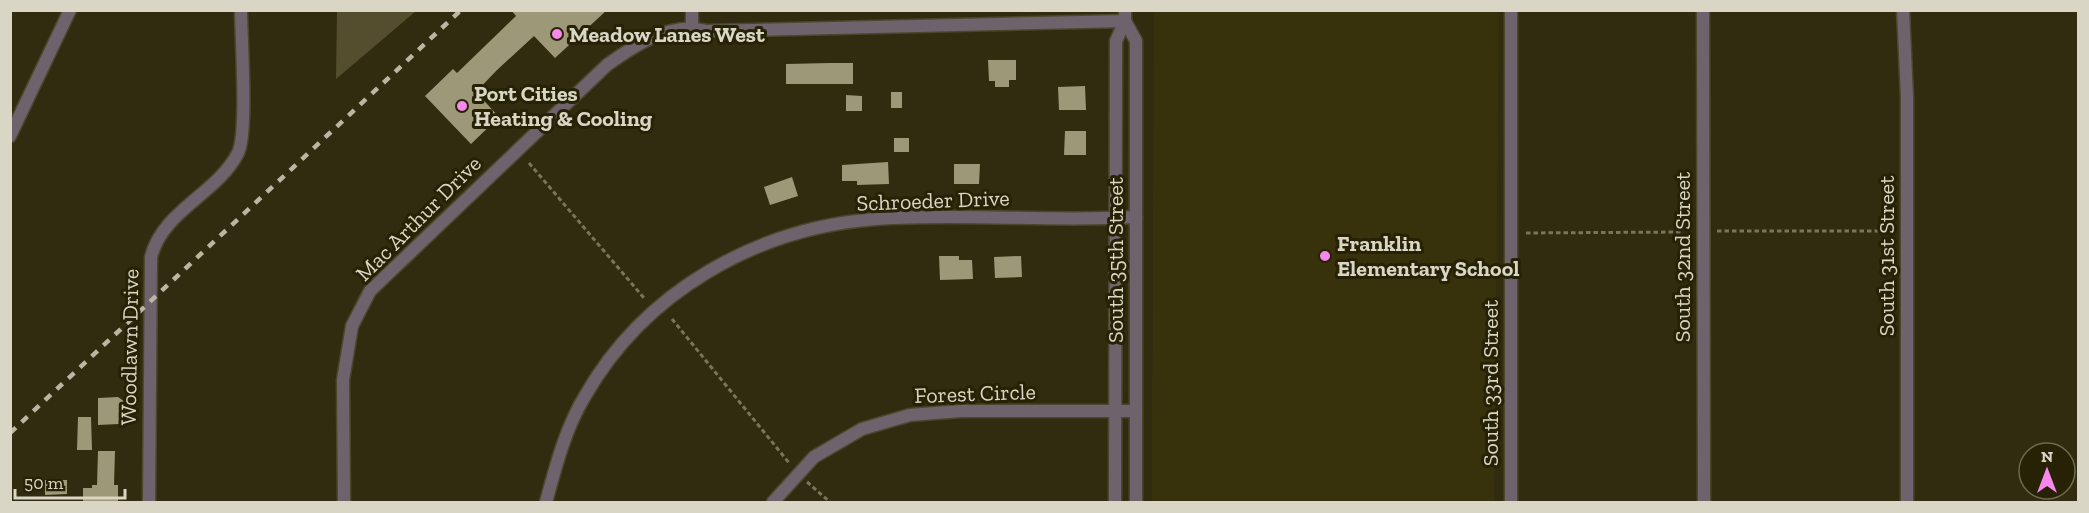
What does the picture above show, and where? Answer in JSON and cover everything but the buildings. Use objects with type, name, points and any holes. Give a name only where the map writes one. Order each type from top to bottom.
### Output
[{"type":"street","points":[[10,136],[70,10]]},
{"type":"street","name":"Woodlawn Drive","points":[[149,502],[151,257],[161,233],[208,188],[238,152],[242,127],[241,10]]},
{"type":"street","points":[[692,10],[692,27]]},
{"type":"street","name":"South 33rd Street","points":[[1511,10],[1511,502]]},
{"type":"street","name":"South 32nd Street","points":[[1703,10],[1704,502]]},
{"type":"street","name":"South 31st Street","points":[[1903,10],[1907,97],[1907,502]]},
{"type":"street","name":"Mac Arthur Drive","points":[[345,502],[343,380],[352,326],[370,291],[607,64],[643,39],[692,27],[707,31],[1125,16]]},
{"type":"street","name":"South 35th Street","points":[[1125,16],[1136,41],[1136,502]]},
{"type":"street","name":"South 35th Street","points":[[1115,502],[1116,41],[1125,16]]},
{"type":"street","name":"Schroeder Drive","points":[[546,502],[561,447],[585,396],[619,346],[657,307],[705,272],[750,248],[799,231],[876,219],[1136,216]]},
{"type":"street","name":"Forest Circle","points":[[773,502],[814,457],[862,429],[910,415],[961,411],[1136,411]]},
{"type":"path","points":[[529,163],[644,298]]},
{"type":"path","points":[[1717,231],[1889,231]]},
{"type":"path","points":[[1526,233],[1681,232]]},
{"type":"path","points":[[672,319],[798,474],[830,502]]},
{"type":"shaded area","points":[[337,10],[416,11],[336,79]]},
{"type":"shaded area","name":"Franklin Elementary School","points":[[1154,11],[1499,11],[1494,502],[1152,502]]},
{"type":"railway","points":[[10,433],[461,10]]},
{"type":"place","name":"Meadow Lanes West","points":[[557,34]]},
{"type":"place","name":"Port Cities Heating & Cooling","points":[[462,106]]},
{"type":"place","name":"Franklin Elementary School","points":[[1325,256]]}]
